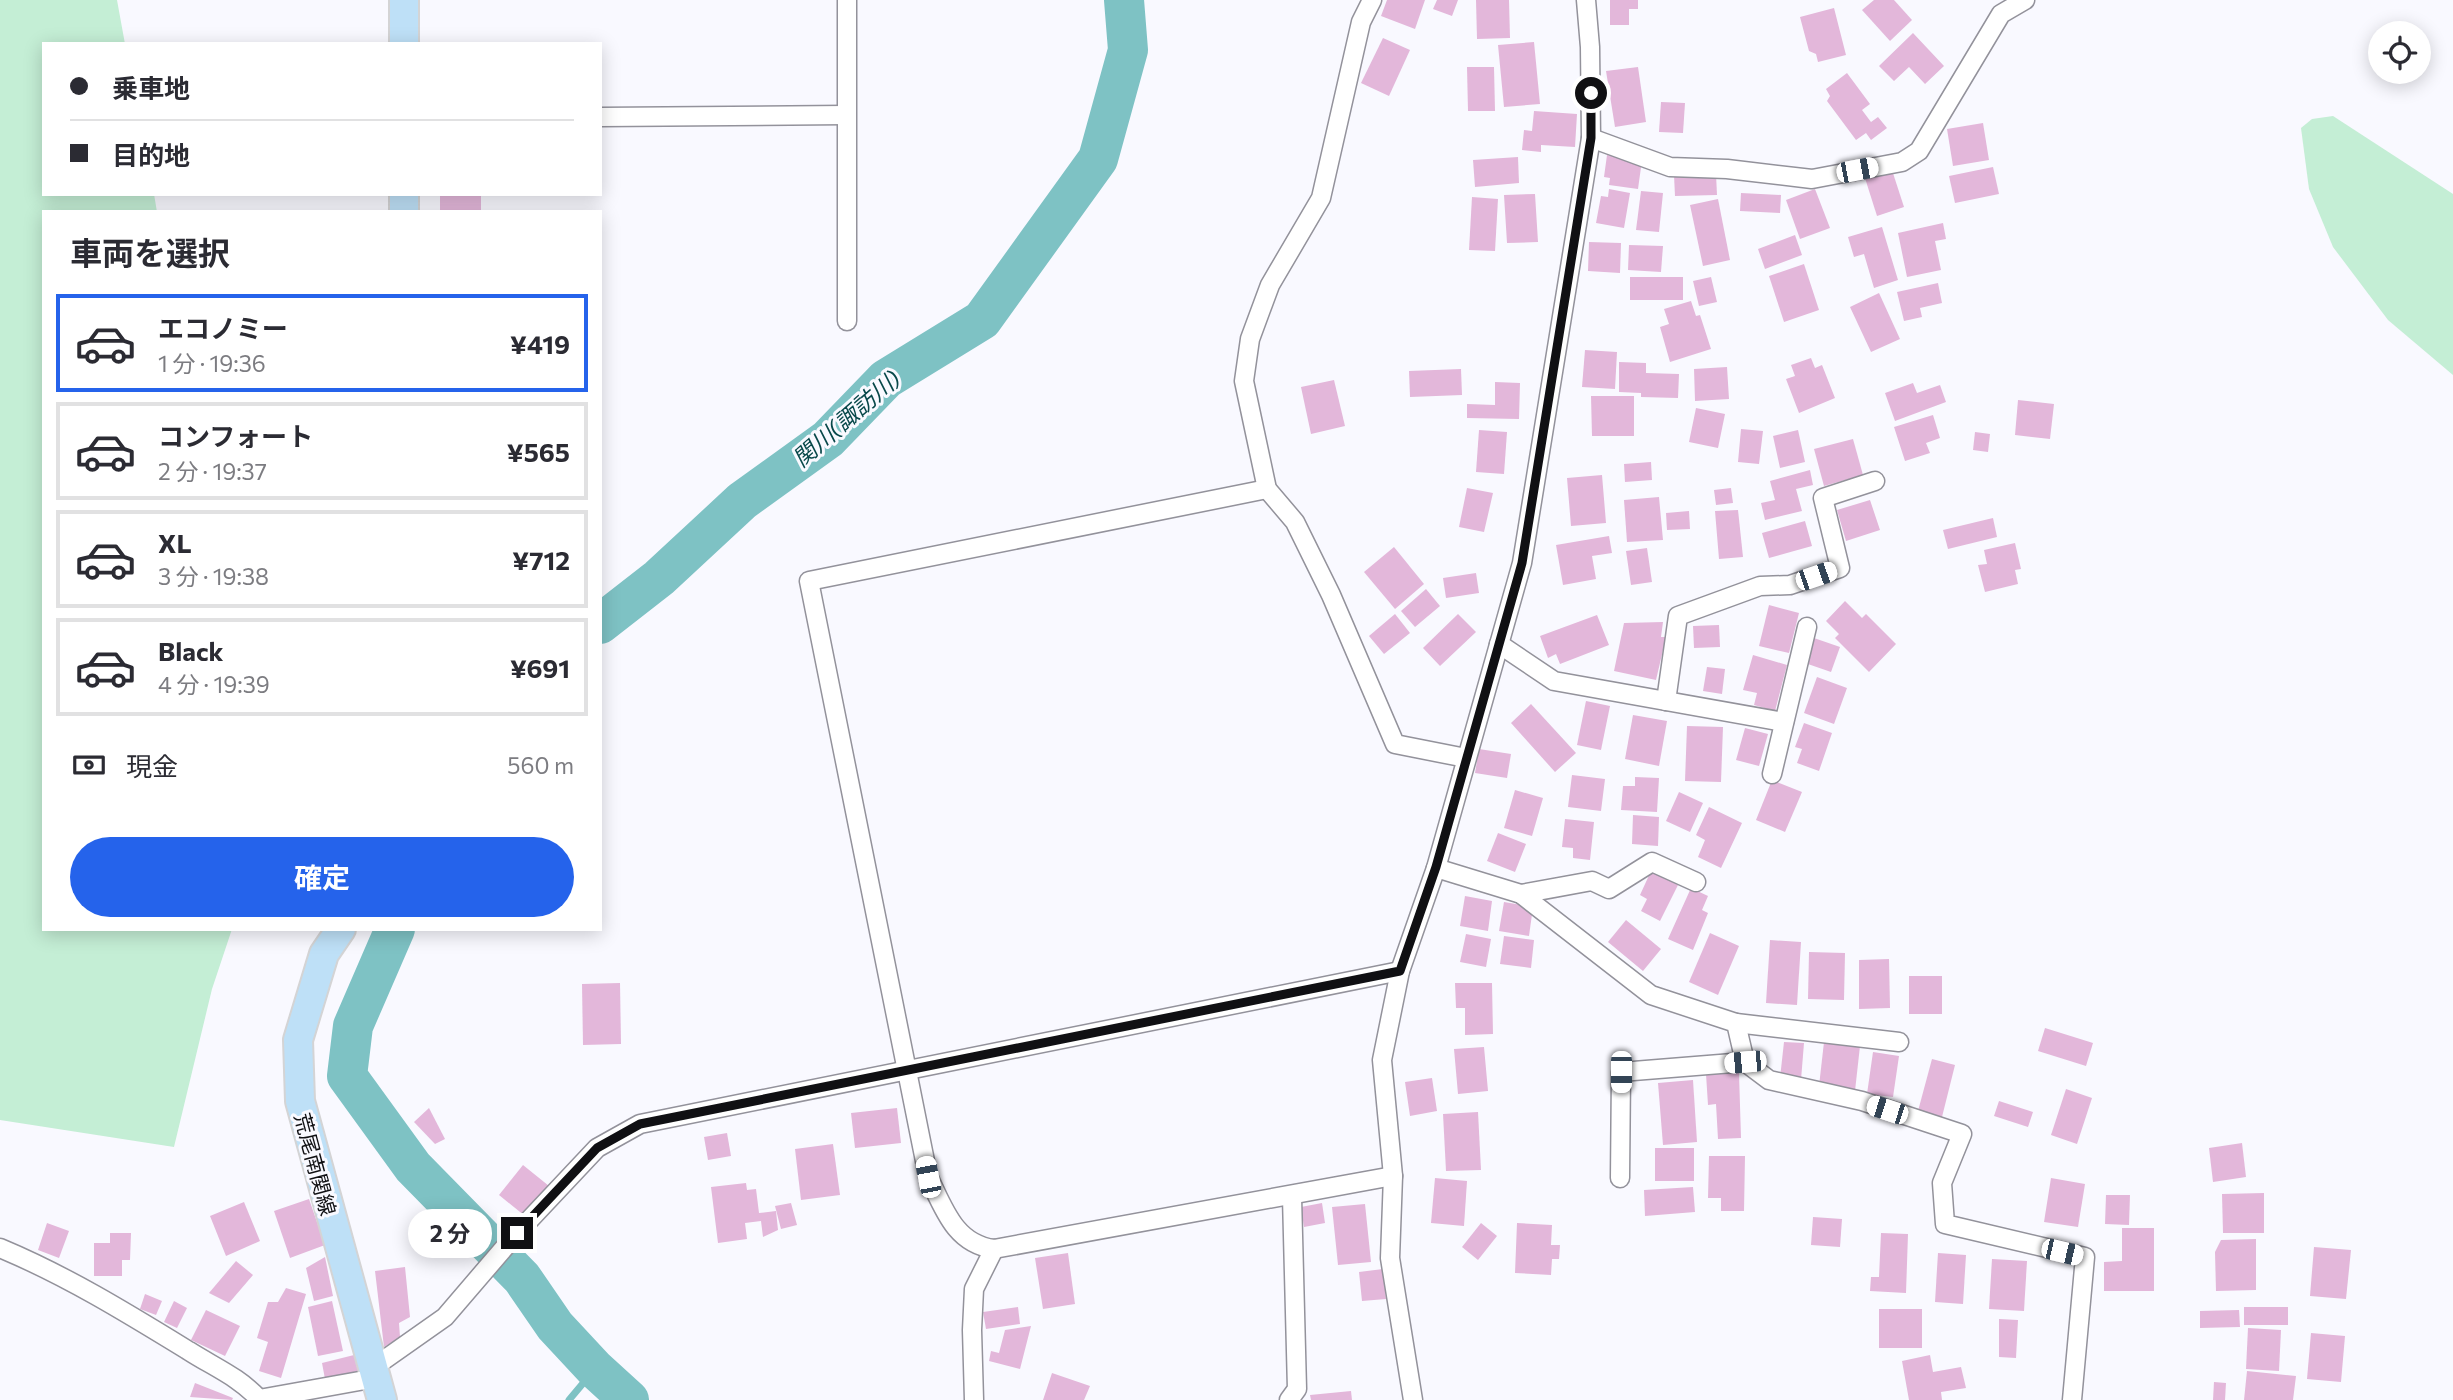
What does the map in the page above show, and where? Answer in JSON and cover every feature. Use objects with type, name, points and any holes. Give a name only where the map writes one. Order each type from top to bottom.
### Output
[{"type":"main road","points":[[404,0],[404,42]]},
{"type":"main road","name":"荒尾南関線","points":[[340,931],[324,954],[298,1040],[300,1101],[377,1382]]},
{"type":"street","points":[[846,0],[847,321]]},
{"type":"street","points":[[1372,0],[1359,34],[1321,198],[1270,285],[1250,339],[1244,381],[1267,489],[1295,522],[1331,595],[1395,744],[1466,758]]},
{"type":"street","points":[[1413,1400],[1390,1258],[1393,1176],[1382,1060],[1400,971],[1436,867],[1522,563],[1591,138],[1590,47],[1586,0]]},
{"type":"street","points":[[1591,138],[1670,167],[1727,169],[1812,179],[1902,162],[1919,151],[2001,14],[2025,0]]},
{"type":"street","points":[[602,117],[846,115]]},
{"type":"street","points":[[1666,701],[1678,617],[1760,586],[1790,585],[1840,568],[1823,498],[1875,481]]},
{"type":"street","points":[[1267,489],[809,582],[928,1177],[949,1220],[974,1247],[994,1249],[1292,1197],[1393,1176]]},
{"type":"street","points":[[1772,774],[1807,627]]},
{"type":"street","points":[[1499,644],[1554,681],[1784,722]]},
{"type":"street","points":[[1521,894],[1592,881],[1609,888],[1652,862],[1696,882]]},
{"type":"street","points":[[1436,867],[1521,894],[1651,995],[1736,1023],[1899,1042]]},
{"type":"street","points":[[0,1248],[108,1300],[207,1362],[242,1380],[259,1399],[377,1382],[445,1317],[517,1233],[597,1148],[640,1124],[1400,971]]},
{"type":"street","points":[[1736,1023],[1745,1062],[1769,1080],[1862,1101],[1962,1134],[1942,1183],[1945,1224],[2085,1257],[2072,1400]]},
{"type":"street","points":[[1620,1178],[1621,1072],[1745,1062]]},
{"type":"street","points":[[1289,1400],[1297,1389],[1292,1197]]},
{"type":"street","points":[[974,1400],[974,1289],[994,1249]]},
{"type":"green space","points":[[0,0],[117,0],[125,42],[42,42],[42,196],[154,196],[157,210],[42,210],[42,931],[231,931],[212,989],[174,1147],[0,1120]]},
{"type":"green space","points":[[2333,116],[2453,194],[2453,375],[2388,320],[2333,247],[2309,189],[2301,128],[2312,119]]},
{"type":"building","points":[[1387,0],[1425,0],[1415,29],[1381,16]]},
{"type":"building","points":[[1437,0],[1458,0],[1452,16],[1433,9]]},
{"type":"building","points":[[1476,0],[1509,0],[1510,38],[1477,39]]},
{"type":"building","points":[[1610,0],[1638,0],[1638,9],[1629,9],[1629,25],[1610,25]]},
{"type":"building","points":[[1874,0],[1894,0],[1912,20],[1890,41],[1862,10]]},
{"type":"building","points":[[1834,8],[1846,55],[1818,62],[1816,54],[1809,51],[1800,17]]},
{"type":"building","points":[[1913,33],[1944,66],[1925,84],[1909,67],[1894,81],[1879,66]]},
{"type":"building","points":[[1383,38],[1410,50],[1389,96],[1361,83]]},
{"type":"building","points":[[1534,42],[1540,104],[1504,107],[1498,45]]},
{"type":"building","points":[[1467,67],[1494,67],[1495,111],[1468,111]]},
{"type":"building","points":[[1638,67],[1646,122],[1615,127],[1606,71]]},
{"type":"building","points":[[1847,73],[1870,104],[1862,110],[1871,122],[1878,117],[1887,128],[1871,140],[1866,133],[1856,140],[1827,101],[1830,96],[1826,89]]},
{"type":"building","points":[[1661,102],[1685,103],[1683,133],[1659,132]]},
{"type":"building","points":[[1534,111],[1577,114],[1575,147],[1541,145],[1541,152],[1522,150],[1524,130],[1532,131]]},
{"type":"building","points":[[1983,123],[1989,160],[1953,166],[1947,129]]},
{"type":"building","points":[[1607,155],[1642,160],[1638,189],[1609,185],[1610,178],[1604,177]]},
{"type":"building","points":[[1518,157],[1519,183],[1475,187],[1473,160]]},
{"type":"building","points":[[1891,167],[1904,207],[1877,216],[1864,175]]},
{"type":"building","points":[[1993,167],[1999,194],[1955,203],[1949,176]]},
{"type":"building","points":[[1716,174],[1717,195],[1675,196],[1674,175]]},
{"type":"building","points":[[1609,189],[1630,193],[1624,228],[1596,223],[1601,196],[1608,197]]},
{"type":"building","points":[[1815,189],[1830,228],[1800,239],[1786,200]]},
{"type":"building","points":[[1641,191],[1663,193],[1659,232],[1636,230]]},
{"type":"building","points":[[1741,193],[1781,195],[1780,213],[1740,211]]},
{"type":"building","points":[[1535,194],[1538,242],[1507,243],[1504,195]]},
{"type":"building","points":[[440,196],[481,196],[481,210],[440,210]]},
{"type":"building","points":[[1472,197],[1498,199],[1495,251],[1469,250]]},
{"type":"building","points":[[1718,199],[1730,260],[1703,266],[1690,205]]},
{"type":"building","points":[[1943,223],[1946,239],[1935,241],[1941,270],[1907,277],[1898,233]]},
{"type":"building","points":[[1882,227],[1898,280],[1874,288],[1864,254],[1854,257],[1848,237]]},
{"type":"building","points":[[1795,235],[1802,255],[1765,269],[1758,249]]},
{"type":"building","points":[[1589,242],[1621,243],[1620,273],[1588,271]]},
{"type":"building","points":[[1629,245],[1663,246],[1661,272],[1628,270]]},
{"type":"building","points":[[1804,264],[1819,310],[1784,322],[1769,276]]},
{"type":"building","points":[[1630,277],[1683,277],[1683,300],[1630,300]]},
{"type":"building","points":[[1711,277],[1717,302],[1699,306],[1693,281]]},
{"type":"building","points":[[1938,283],[1942,303],[1920,308],[1922,317],[1904,321],[1897,292]]},
{"type":"building","points":[[1879,293],[1900,339],[1871,352],[1850,307]]},
{"type":"building","points":[[1691,301],[1696,316],[1700,315],[1711,349],[1670,362],[1660,327],[1669,324],[1664,309]]},
{"type":"building","points":[[1585,350],[1617,352],[1615,389],[1582,387]]},
{"type":"building","points":[[1811,358],[1815,368],[1822,365],[1835,398],[1799,413],[1786,379],[1795,376],[1791,365]]},
{"type":"building","points":[[1619,362],[1646,363],[1646,373],[1679,374],[1678,398],[1641,397],[1641,393],[1619,392]]},
{"type":"building","points":[[1727,367],[1729,399],[1695,401],[1694,369]]},
{"type":"building","points":[[1461,369],[1462,395],[1410,397],[1409,371]]},
{"type":"building","points":[[1334,380],[1345,426],[1311,434],[1301,387]]},
{"type":"building","points":[[1495,382],[1520,383],[1519,419],[1467,418],[1467,404],[1495,405]]},
{"type":"building","points":[[1913,383],[1917,393],[1940,385],[1946,402],[1895,421],[1885,393]]},
{"type":"building","points":[[1591,396],[1634,396],[1634,436],[1592,436]]},
{"type":"building","points":[[2018,400],[2054,404],[2050,439],[2015,435]]},
{"type":"building","points":[[1696,408],[1725,414],[1718,448],[1689,442]]},
{"type":"building","points":[[1933,415],[1940,438],[1926,443],[1930,453],[1905,461],[1894,427]]},
{"type":"building","points":[[1741,429],[1763,431],[1759,464],[1738,462]]},
{"type":"building","points":[[1479,430],[1507,432],[1504,474],[1476,472]]},
{"type":"building","points":[[1798,430],[1805,462],[1780,468],[1773,436]]},
{"type":"building","points":[[1975,432],[1990,434],[1988,452],[1973,450]]},
{"type":"building","points":[[1853,439],[1863,475],[1824,486],[1814,449]]},
{"type":"building","points":[[1651,462],[1652,480],[1625,482],[1624,464]]},
{"type":"building","points":[[1810,470],[1813,485],[1796,489],[1802,511],[1765,520],[1761,503],[1775,500],[1770,481]]},
{"type":"building","points":[[1602,475],[1606,523],[1571,526],[1567,478]]},
{"type":"building","points":[[1467,488],[1493,493],[1484,532],[1459,527]]},
{"type":"building","points":[[1731,488],[1733,503],[1716,505],[1714,490]]},
{"type":"building","points":[[1659,497],[1663,540],[1627,542],[1624,500]]},
{"type":"building","points":[[1870,500],[1880,530],[1846,541],[1837,510]]},
{"type":"building","points":[[1738,510],[1743,557],[1719,559],[1715,511]]},
{"type":"building","points":[[1689,511],[1690,529],[1667,530],[1666,513]]},
{"type":"building","points":[[1993,518],[1997,537],[1948,549],[1943,530]]},
{"type":"building","points":[[1805,521],[1812,546],[1769,558],[1762,533]]},
{"type":"building","points":[[1609,536],[1612,553],[1592,556],[1596,579],[1563,585],[1556,545]]},
{"type":"building","points":[[2015,543],[2021,569],[2015,570],[2018,584],[1985,592],[1978,565],[1987,564],[1984,550]]},
{"type":"building","points":[[1394,547],[1424,584],[1395,609],[1364,572]]},
{"type":"building","points":[[1647,548],[1652,582],[1631,585],[1626,551]]},
{"type":"building","points":[[1476,573],[1479,593],[1446,598],[1443,578]]},
{"type":"building","points":[[1426,589],[1440,606],[1415,627],[1401,611]]},
{"type":"building","points":[[1845,601],[1862,618],[1866,614],[1896,644],[1869,672],[1835,638],[1839,634],[1826,621]]},
{"type":"building","points":[[1769,605],[1799,613],[1789,653],[1759,646]]},
{"type":"building","points":[[1395,614],[1410,633],[1384,654],[1369,636]]},
{"type":"building","points":[[1458,614],[1476,632],[1440,666],[1423,648]]},
{"type":"building","points":[[1597,615],[1609,645],[1560,664],[1556,654],[1548,658],[1540,636]]},
{"type":"building","points":[[1663,622],[1661,637],[1666,637],[1656,680],[1614,671],[1624,623]]},
{"type":"building","points":[[1719,625],[1720,647],[1694,648],[1693,626]]},
{"type":"building","points":[[1814,638],[1840,647],[1831,672],[1805,663]]},
{"type":"building","points":[[1753,655],[1787,665],[1775,711],[1754,705],[1757,693],[1743,690]]},
{"type":"building","points":[[1707,667],[1725,669],[1722,694],[1703,691]]},
{"type":"building","points":[[1817,677],[1847,688],[1834,724],[1804,713]]},
{"type":"building","points":[[1586,701],[1610,706],[1601,750],[1577,745]]},
{"type":"building","points":[[1531,704],[1576,753],[1555,772],[1511,723]]},
{"type":"building","points":[[1633,715],[1667,721],[1659,766],[1625,759]]},
{"type":"building","points":[[1804,723],[1832,733],[1819,771],[1797,763],[1802,749],[1795,747]]},
{"type":"building","points":[[1687,726],[1723,727],[1721,782],[1685,781]]},
{"type":"building","points":[[1745,728],[1768,734],[1759,766],[1736,760]]},
{"type":"building","points":[[1479,749],[1511,754],[1507,778],[1475,773]]},
{"type":"building","points":[[1572,775],[1605,779],[1601,811],[1568,807]]},
{"type":"building","points":[[1635,777],[1659,778],[1657,812],[1621,810],[1623,786],[1635,786]]},
{"type":"building","points":[[1772,780],[1802,792],[1785,832],[1756,820]]},
{"type":"building","points":[[1515,790],[1543,798],[1532,836],[1504,828]]},
{"type":"building","points":[[1679,792],[1703,803],[1690,832],[1666,821]]},
{"type":"building","points":[[1709,807],[1742,823],[1721,868],[1698,857],[1705,840],[1696,835]]},
{"type":"building","points":[[1633,815],[1659,817],[1658,846],[1632,844]]},
{"type":"building","points":[[1565,819],[1594,822],[1590,860],[1573,858],[1573,848],[1562,847]]},
{"type":"building","points":[[1498,833],[1526,844],[1515,872],[1487,861]]},
{"type":"building","points":[[1651,871],[1678,885],[1660,921],[1641,911],[1647,899],[1640,895]]},
{"type":"building","points":[[1691,888],[1708,896],[1702,910],[1708,913],[1693,950],[1668,939]]},
{"type":"building","points":[[1465,896],[1492,901],[1488,931],[1460,926]]},
{"type":"building","points":[[1504,902],[1533,907],[1529,936],[1499,931]]},
{"type":"building","points":[[1626,920],[1661,949],[1643,971],[1608,942]]},
{"type":"building","points":[[1710,933],[1739,946],[1718,995],[1689,982]]},
{"type":"building","points":[[1466,934],[1491,939],[1486,967],[1460,962]]},
{"type":"building","points":[[1504,936],[1534,940],[1531,968],[1500,964]]},
{"type":"building","points":[[1770,940],[1801,942],[1797,1005],[1766,1003]]},
{"type":"building","points":[[1809,952],[1845,953],[1844,1000],[1808,999]]},
{"type":"building","points":[[1889,959],[1890,1008],[1859,1009],[1859,960]]},
{"type":"building","points":[[1909,976],[1942,976],[1942,1014],[1909,1014]]},
{"type":"building","points":[[620,983],[621,1044],[583,1045],[582,984]]},
{"type":"building","points":[[1455,983],[1492,983],[1493,1034],[1465,1035],[1465,1008],[1456,1008]]},
{"type":"building","points":[[2045,1028],[2093,1043],[2086,1066],[2038,1051]]},
{"type":"building","points":[[1784,1042],[1804,1043],[1801,1080],[1780,1078]]},
{"type":"building","points":[[1824,1042],[1860,1046],[1855,1091],[1819,1086]]},
{"type":"building","points":[[1484,1047],[1488,1091],[1458,1094],[1454,1049]]},
{"type":"building","points":[[1873,1052],[1899,1056],[1893,1097],[1867,1094]]},
{"type":"building","points":[[1932,1059],[1955,1065],[1942,1117],[1918,1111]]},
{"type":"building","points":[[1739,1073],[1741,1138],[1718,1139],[1716,1104],[1708,1105],[1706,1074]]},
{"type":"building","points":[[1432,1078],[1437,1111],[1410,1116],[1405,1082]]},
{"type":"building","points":[[1693,1080],[1697,1142],[1663,1145],[1658,1083]]},
{"type":"building","points":[[2066,1089],[2092,1098],[2077,1144],[2051,1135]]},
{"type":"building","points":[[1999,1101],[2033,1112],[2028,1127],[1994,1116]]},
{"type":"building","points":[[429,1108],[445,1139],[435,1144],[414,1122]]},
{"type":"building","points":[[897,1108],[901,1143],[855,1148],[851,1113]]},
{"type":"building","points":[[1478,1112],[1481,1170],[1446,1171],[1443,1114]]},
{"type":"building","points":[[727,1133],[731,1156],[708,1160],[704,1137]]},
{"type":"building","points":[[2242,1143],[2246,1177],[2213,1182],[2209,1148]]},
{"type":"building","points":[[833,1144],[840,1195],[801,1200],[795,1149]]},
{"type":"building","points":[[1655,1148],[1694,1148],[1694,1181],[1655,1181]]},
{"type":"building","points":[[1709,1156],[1745,1156],[1744,1211],[1721,1211],[1721,1198],[1708,1198]]},
{"type":"building","points":[[523,1165],[549,1186],[525,1216],[499,1195]]},
{"type":"building","points":[[1435,1178],[1467,1181],[1464,1226],[1431,1223]]},
{"type":"building","points":[[2051,1178],[2085,1184],[2078,1227],[2044,1222]]},
{"type":"building","points":[[746,1183],[747,1190],[756,1189],[759,1213],[776,1211],[778,1230],[763,1237],[761,1221],[745,1223],[747,1239],[718,1243],[711,1187]]},
{"type":"building","points":[[1693,1187],[1695,1212],[1645,1216],[1644,1190]]},
{"type":"building","points":[[2264,1193],[2264,1233],[2223,1233],[2222,1194]]},
{"type":"building","points":[[2106,1195],[2130,1195],[2129,1225],[2105,1224]]},
{"type":"building","points":[[309,1199],[325,1245],[290,1258],[274,1211]]},
{"type":"building","points":[[244,1202],[260,1241],[226,1256],[210,1216]]},
{"type":"building","points":[[791,1203],[797,1225],[781,1229],[775,1206]]},
{"type":"building","points":[[1322,1203],[1325,1223],[1304,1227],[1301,1207]]},
{"type":"building","points":[[1365,1204],[1371,1262],[1338,1265],[1332,1207]]},
{"type":"building","points":[[1813,1217],[1842,1219],[1840,1247],[1811,1245]]},
{"type":"building","points":[[47,1223],[69,1231],[59,1258],[38,1250]]},
{"type":"building","points":[[1481,1223],[1497,1236],[1478,1260],[1462,1247]]},
{"type":"building","points":[[1517,1223],[1552,1225],[1551,1245],[1560,1245],[1559,1259],[1552,1259],[1551,1275],[1515,1273]]},
{"type":"building","points":[[2122,1228],[2154,1228],[2154,1291],[2104,1291],[2104,1262],[2122,1261]]},
{"type":"building","points":[[110,1233],[131,1233],[130,1260],[122,1260],[122,1276],[94,1276],[94,1243],[110,1243]]},
{"type":"building","points":[[1881,1233],[1908,1234],[1906,1293],[1870,1291],[1871,1277],[1879,1277]]},
{"type":"building","points":[[2256,1239],[2256,1290],[2216,1291],[2215,1252],[2221,1240]]},
{"type":"building","points":[[2314,1247],[2351,1250],[2346,1299],[2310,1296]]},
{"type":"building","points":[[1068,1253],[1075,1304],[1043,1309],[1035,1258]]},
{"type":"building","points":[[1938,1253],[1966,1255],[1963,1304],[1935,1302]]},
{"type":"building","points":[[325,1257],[333,1296],[314,1301],[306,1268]]},
{"type":"building","points":[[1992,1259],[2027,1261],[2024,1311],[1989,1309]]},
{"type":"building","points":[[236,1261],[253,1275],[229,1303],[209,1293]]},
{"type":"building","points":[[405,1267],[410,1317],[399,1323],[400,1337],[384,1347],[375,1271]]},
{"type":"building","points":[[1383,1269],[1386,1299],[1362,1301],[1359,1272]]},
{"type":"building","points":[[286,1288],[306,1294],[281,1378],[259,1371],[268,1342],[257,1338],[268,1302],[278,1302]]},
{"type":"building","points":[[145,1294],[162,1301],[156,1315],[140,1309]]},
{"type":"building","points":[[174,1301],[187,1308],[177,1328],[164,1322]]},
{"type":"building","points":[[332,1301],[343,1351],[318,1356],[308,1307]]},
{"type":"building","points":[[1018,1307],[1020,1324],[986,1329],[983,1312]]},
{"type":"building","points":[[2244,1307],[2288,1307],[2288,1325],[2244,1325]]},
{"type":"building","points":[[1879,1309],[1922,1309],[1922,1348],[1879,1348]]},
{"type":"building","points":[[206,1310],[240,1326],[225,1356],[191,1340]]},
{"type":"building","points":[[2239,1310],[2240,1327],[2200,1328],[2200,1311]]},
{"type":"building","points":[[1999,1319],[2018,1320],[2016,1358],[1999,1357]]},
{"type":"building","points":[[1031,1326],[1020,1369],[989,1361],[991,1351],[999,1353],[1005,1330]]},
{"type":"building","points":[[2248,1328],[2281,1330],[2279,1371],[2246,1369]]},
{"type":"building","points":[[2311,1333],[2345,1336],[2341,1382],[2307,1379]]},
{"type":"building","points":[[354,1355],[358,1371],[325,1379],[322,1363]]},
{"type":"building","points":[[1930,1355],[1933,1372],[1961,1367],[1966,1388],[1941,1392],[1942,1400],[1909,1400],[1902,1361]]},
{"type":"building","points":[[2247,1371],[2296,1376],[2293,1400],[2244,1400]]},
{"type":"building","points":[[1052,1373],[1090,1386],[1084,1400],[1043,1400]]},
{"type":"building","points":[[2214,1382],[2226,1383],[2225,1400],[2213,1400]]},
{"type":"building","points":[[195,1383],[233,1398],[190,1397]]},
{"type":"building","points":[[1351,1391],[1352,1400],[1311,1400],[1310,1395]]},
{"type":"waterway","name":"関川(諏訪川)","points":[[602,622],[659,578],[742,501],[828,439],[886,379],[982,320],[1098,159],[1128,50],[1124,0]]},
{"type":"waterway","name":"関川(諏訪川)","points":[[394,931],[353,1026],[347,1076],[413,1167],[522,1278],[555,1326],[595,1369],[629,1400]]},
{"type":"waterway","points":[[569,1400],[595,1369]]},
{"type":"route","points":[[517,1233],[597,1148],[640,1124],[1220,1005],[1400,971],[1436,867],[1522,563],[1591,138],[1591,93]]}]
